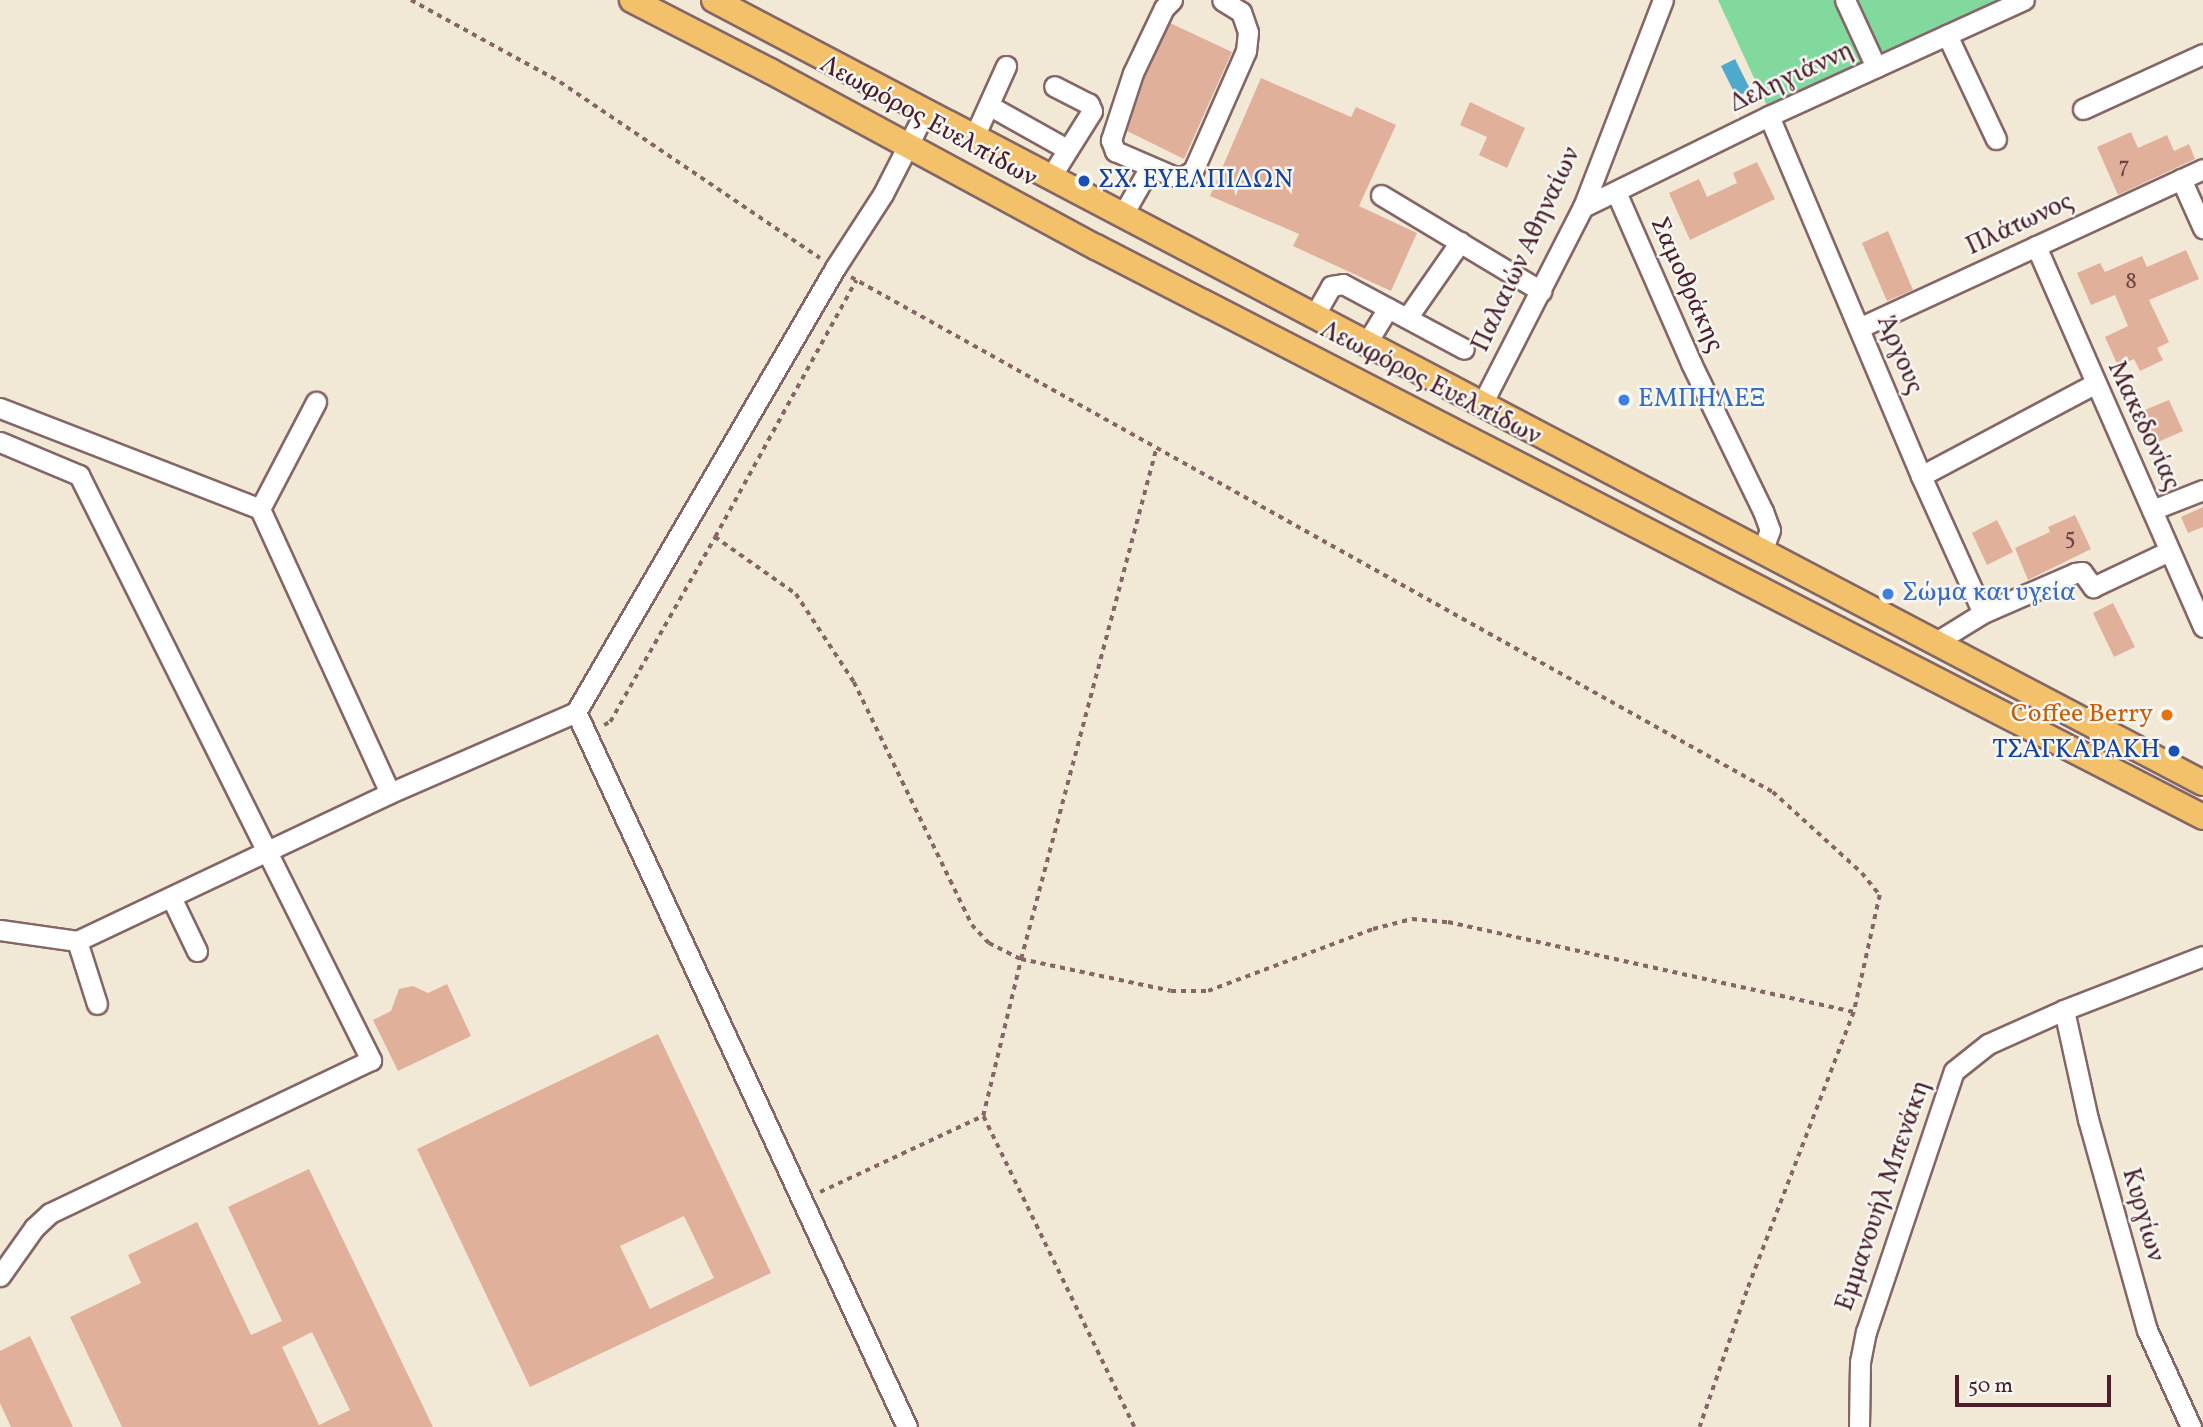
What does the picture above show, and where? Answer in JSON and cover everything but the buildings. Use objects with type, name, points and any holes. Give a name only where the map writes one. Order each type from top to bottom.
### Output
[{"type":"main road","name":"Λεωφόρος Ευελπίδων","points":[[632,0],[1096,247],[2203,817]]},
{"type":"main road","name":"Λεωφόρος Ευελπίδων","points":[[714,0],[2203,783]]},
{"type":"street","points":[[1172,0],[1164,8],[1133,73],[1111,140],[1115,152],[1173,176],[1184,176],[1193,170],[1246,51],[1248,32],[1241,12],[1222,0]]},
{"type":"street","name":"Παλαιών Αθηναίων","points":[[1482,404],[1583,208],[1663,0]]},
{"type":"street","points":[[1846,0],[1877,67]]},
{"type":"street","name":"Δεληγιάννη","points":[[1583,208],[1769,116],[2024,0]]},
{"type":"street","points":[[1947,35],[1996,139]]},
{"type":"street","points":[[2083,109],[2203,54]]},
{"type":"street","points":[[974,138],[1006,66]]},
{"type":"street","points":[[1051,178],[1091,108],[1054,86]]},
{"type":"street","points":[[990,106],[1067,149]]},
{"type":"street","points":[[0,930],[77,941],[390,793],[576,712],[835,268],[883,194],[925,112]]},
{"type":"street","name":"Άργους","points":[[1769,116],[1921,476],[1983,613]]},
{"type":"street","points":[[1122,216],[1150,167]]},
{"type":"street","name":"Πλάτωνος","points":[[1859,328],[2203,169]]},
{"type":"street","points":[[2181,179],[2203,228]]},
{"type":"street","name":"Σαμοθράκης","points":[[1616,192],[1691,363],[1763,512],[1770,530],[1762,551]]},
{"type":"street","points":[[1381,195],[1541,291]]},
{"type":"street","points":[[1408,318],[1460,242]]},
{"type":"street","name":"Μακεδονίας","points":[[2036,246],[2094,384],[2203,627]]},
{"type":"street","points":[[1314,316],[1331,286],[1336,284],[1408,318],[1464,349]]},
{"type":"street","points":[[1366,344],[1388,308]]},
{"type":"street","points":[[1921,476],[2094,384]]},
{"type":"street","points":[[260,509],[316,402]]},
{"type":"street","points":[[0,408],[260,509],[390,793]]},
{"type":"street","points":[[0,442],[79,475],[371,1060],[50,1213],[34,1228],[0,1276]]},
{"type":"street","points":[[2152,510],[2203,490]]},
{"type":"street","points":[[1936,642],[1983,613],[2075,573],[2082,572],[2093,587],[2169,551]]},
{"type":"street","points":[[576,712],[906,1427]]},
{"type":"street","points":[[171,897],[197,951]]},
{"type":"street","points":[[77,941],[97,1003]]},
{"type":"street","name":"Εμμανουήλ Μπενάκη","points":[[1859,1427],[1860,1362],[1866,1332],[1954,1071],[1988,1044],[2064,1010],[2203,956]]},
{"type":"street","name":"Κυργίων","points":[[2064,1010],[2088,1119],[2147,1330],[2191,1427]]},
{"type":"path","points":[[411,0],[559,82],[835,268],[1773,792],[1862,873],[1880,895],[1854,1012],[1746,1291],[1700,1427]]},
{"type":"path","points":[[586,734],[610,722],[856,280]]},
{"type":"path","points":[[1134,1427],[983,1116],[1021,959],[1156,449]]},
{"type":"path","points":[[715,537],[796,594],[854,682],[972,925],[989,943],[1021,959],[1171,991],[1208,991],[1373,929],[1412,919],[1448,922],[1854,1012]]},
{"type":"path","points":[[802,1200],[983,1116]]},
{"type":"green space","points":[[1718,0],[1999,0],[1767,106]]},
{"type":"water","points":[[1735,59],[1749,87],[1743,94],[1735,94],[1721,66]]},
{"type":"place","name":"ΣΧ. ΕΥΕΛΠΙΔΩΝ","points":[[1084,181]]},
{"type":"place","name":"ΕΜΠΗΛΕΞ","points":[[1624,400]]},
{"type":"place","name":"Σώμα και υγεία","points":[[1888,594]]},
{"type":"place","name":"Coffee Berry","points":[[2167,715]]},
{"type":"place","name":"ΤΣΑΓΚΑΡΑΚΗ","points":[[2174,751]]}]
